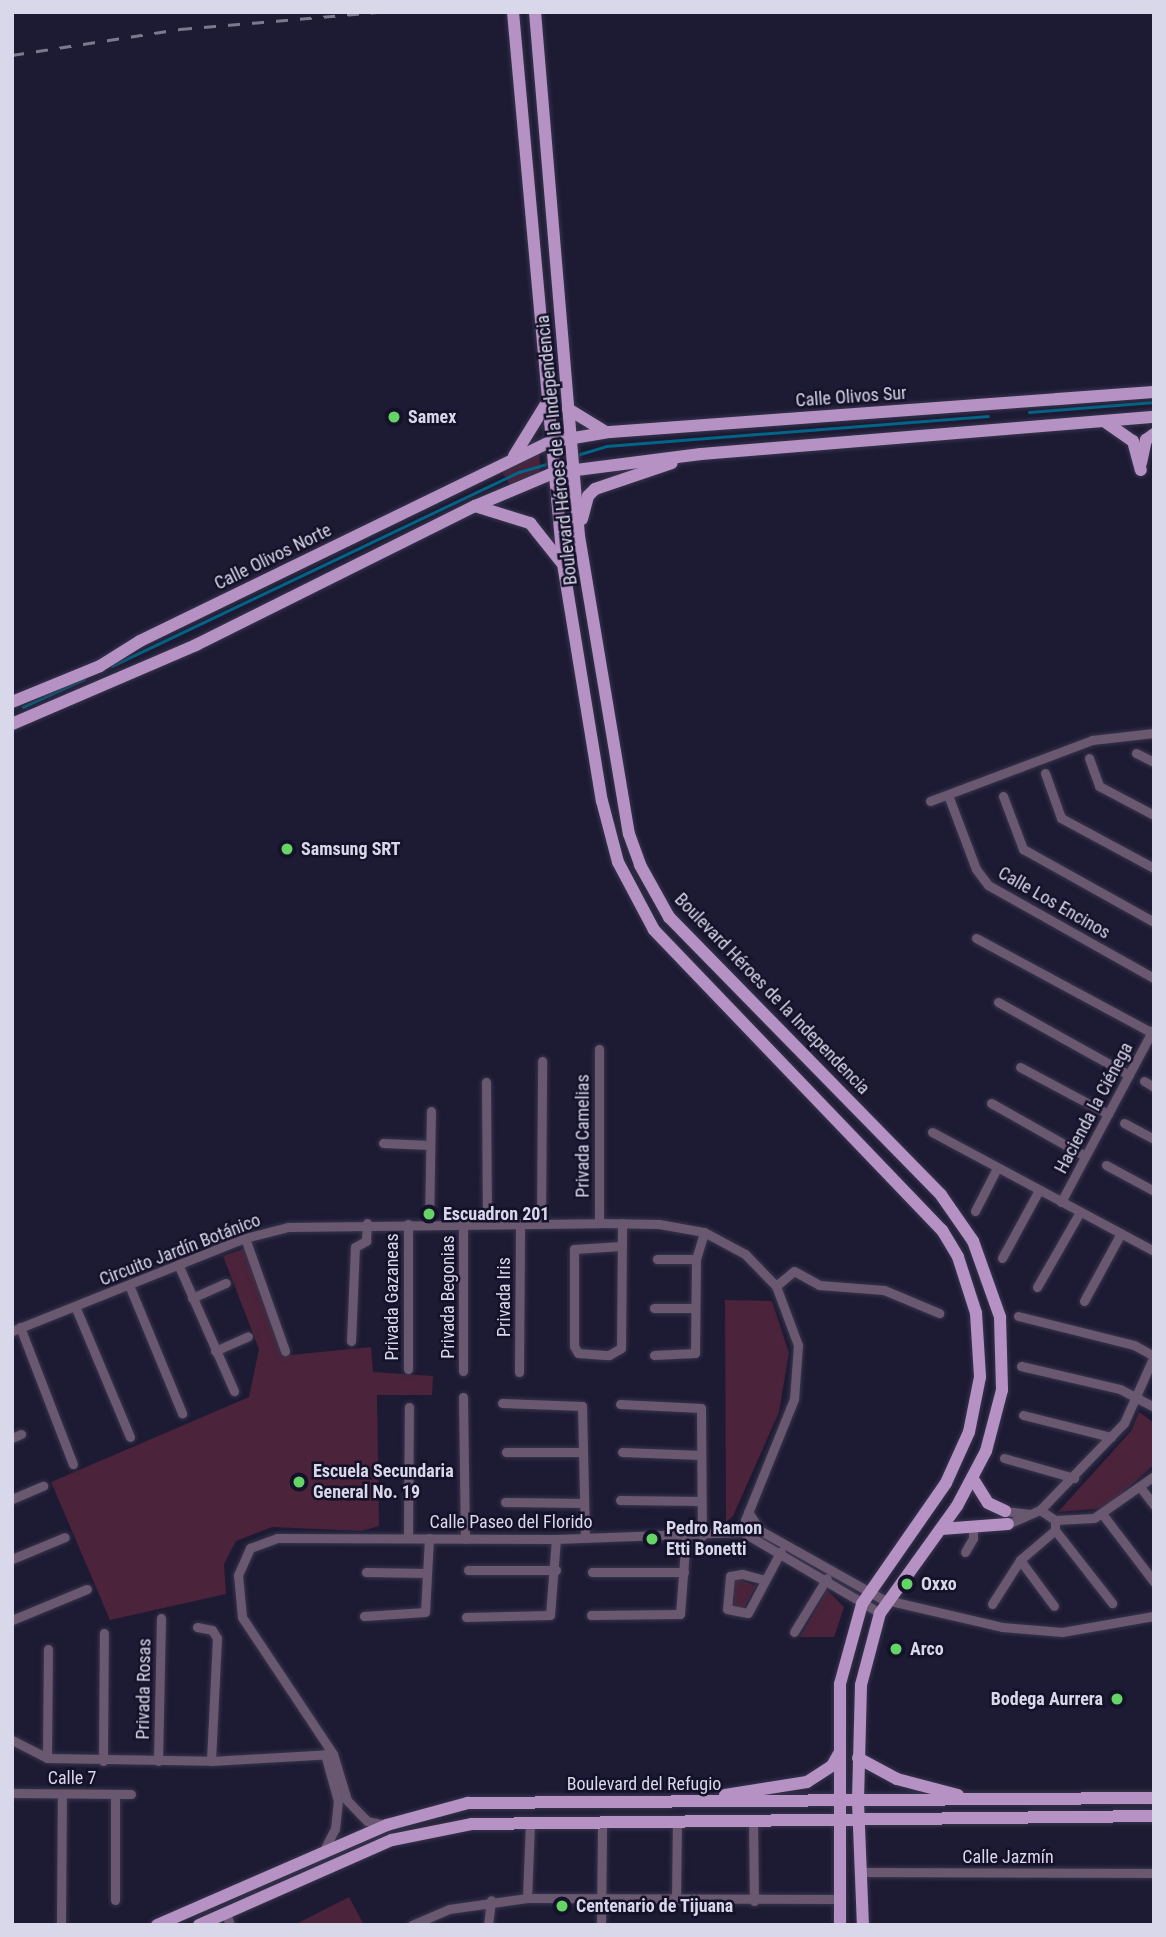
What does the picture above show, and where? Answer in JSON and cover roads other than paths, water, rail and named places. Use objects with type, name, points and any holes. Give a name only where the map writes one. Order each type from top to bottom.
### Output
[{"type":"main road","name":"Boulevard Héroes de la Independencia","points":[[513,12],[552,473],[563,564],[609,833],[626,882],[654,930],[925,1210],[958,1257],[969,1284],[981,1344],[980,1377],[970,1432],[946,1483],[864,1599],[840,1684],[837,1802],[840,1925]]},
{"type":"main road","name":"Boulevard Héroes de la Independencia","points":[[535,12],[579,537],[629,834],[640,866],[669,917],[932,1185],[973,1241],[992,1284],[1004,1346],[995,1423],[973,1479],[880,1614],[861,1685],[858,1802],[863,1925]]},
{"type":"main road","name":"Calle Olivos Sur","points":[[550,442],[610,432],[1154,392]]},
{"type":"main road","points":[[511,460],[547,403]]},
{"type":"main road","points":[[568,408],[588,425],[610,432]]},
{"type":"main road","points":[[12,724],[196,645],[475,506],[552,473],[701,454],[1154,417]]},
{"type":"main road","points":[[1104,421],[1133,441],[1141,470],[1150,437],[1133,441]]},
{"type":"main road","name":"Calle Olivos Norte","points":[[12,702],[100,666],[140,641],[550,442]]},
{"type":"main road","points":[[579,537],[583,506],[595,489],[701,454]]},
{"type":"main road","points":[[475,506],[530,523],[563,564]]},
{"type":"main road","points":[[654,930],[685,950],[698,946]]},
{"type":"main road","points":[[973,1479],[988,1503],[1006,1518]]},
{"type":"main road","points":[[941,1529],[973,1526],[1006,1518]]},
{"type":"main road","points":[[690,1800],[807,1782],[832,1766],[838,1754]]},
{"type":"main road","points":[[858,1758],[897,1779],[969,1798]]},
{"type":"main road","name":"Boulevard del Refugio","points":[[157,1925],[387,1825],[468,1803],[1154,1798]]},
{"type":"main road","name":"Boulevard del Refugio","points":[[199,1925],[228,1919],[392,1840],[444,1827],[837,1818],[1154,1816]]},
{"type":"street","points":[[930,802],[1092,740],[1154,733]]},
{"type":"street","points":[[1136,753],[1154,762]]},
{"type":"street","points":[[1089,758],[1099,786],[1154,815]]},
{"type":"street","points":[[1045,773],[1061,818],[1154,868]]},
{"type":"street","name":"Calle Los Encinos","points":[[948,795],[976,869],[988,885],[1154,978]]},
{"type":"street","points":[[1003,796],[1023,849],[1154,922]]},
{"type":"street","points":[[976,938],[1153,1032]]},
{"type":"street","points":[[998,1002],[1129,1075]]},
{"type":"street","name":"Hacienda la Ciénega","points":[[1062,1202],[1153,1032]]},
{"type":"street","name":"Privada Camelias","points":[[599,1049],[599,1223]]},
{"type":"street","points":[[541,1223],[542,1061]]},
{"type":"street","points":[[1020,1068],[1108,1114]]},
{"type":"street","points":[[1144,1081],[1154,1087]]},
{"type":"street","points":[[486,1082],[487,1224]]},
{"type":"street","points":[[991,1103],[1085,1156]]},
{"type":"street","points":[[429,1224],[431,1111]]},
{"type":"street","points":[[1124,1124],[1154,1139]]},
{"type":"street","points":[[932,1132],[1154,1251]]},
{"type":"street","points":[[383,1143],[430,1145]]},
{"type":"street","points":[[1106,1165],[1154,1191]]},
{"type":"street","points":[[975,1211],[997,1168]]},
{"type":"street","points":[[1002,1258],[1040,1190]]},
{"type":"street","points":[[1038,1287],[1080,1212]]},
{"type":"street","points":[[351,1341],[355,1247],[366,1241],[367,1223]]},
{"type":"street","name":"Circuito Jardín Botánico","points":[[16,1329],[245,1238],[288,1227],[367,1223],[622,1223],[704,1232],[745,1254],[776,1286],[795,1326],[798,1381],[748,1511],[744,1533]]},
{"type":"street","name":"Privada Iris","points":[[519,1372],[520,1223]]},
{"type":"street","points":[[621,1246],[581,1246],[574,1253],[575,1350],[609,1355],[620,1351],[622,1223]]},
{"type":"street","name":"Privada Gazaneas","points":[[408,1224],[408,1369]]},
{"type":"street","name":"Privada Begonias","points":[[463,1224],[463,1371]]},
{"type":"street","points":[[654,1355],[695,1353],[696,1259],[704,1232]]},
{"type":"street","points":[[1084,1301],[1121,1233]]},
{"type":"street","points":[[245,1238],[285,1351]]},
{"type":"street","points":[[657,1259],[696,1259]]},
{"type":"street","points":[[178,1264],[233,1391]]},
{"type":"street","points":[[776,1286],[794,1271],[819,1285],[884,1290],[939,1312]]},
{"type":"street","points":[[192,1298],[226,1283]]},
{"type":"street","points":[[129,1285],[182,1413]]},
{"type":"street","points":[[75,1306],[130,1437]]},
{"type":"street","points":[[654,1308],[695,1308]]},
{"type":"street","points":[[1006,1518],[1040,1510],[1074,1478],[1111,1437],[1138,1396],[1154,1356],[1134,1345],[1018,1316]]},
{"type":"street","points":[[16,1329],[73,1464]]},
{"type":"street","points":[[215,1350],[247,1336]]},
{"type":"street","points":[[1021,1366],[1138,1396],[1154,1407]]},
{"type":"street","points":[[463,1397],[465,1539]]},
{"type":"street","points":[[502,1403],[582,1405],[585,1538]]},
{"type":"street","points":[[620,1404],[700,1406],[702,1536]]},
{"type":"street","points":[[408,1538],[410,1407]]},
{"type":"street","points":[[1023,1415],[1111,1437]]},
{"type":"street","points":[[506,1452],[583,1452]]},
{"type":"street","points":[[622,1452],[701,1455]]},
{"type":"street","points":[[1004,1458],[1074,1478]]},
{"type":"street","points":[[1040,1510],[1055,1520],[1103,1515],[1154,1476]]},
{"type":"street","points":[[12,1499],[43,1486]]},
{"type":"street","points":[[1140,1487],[1154,1506]]},
{"type":"street","points":[[620,1500],[701,1501]]},
{"type":"street","points":[[505,1502],[584,1503]]},
{"type":"street","points":[[748,1511],[761,1531],[831,1571],[880,1614]]},
{"type":"street","points":[[1103,1515],[1154,1582]]},
{"type":"street","points":[[1055,1520],[1055,1530],[1112,1604]]},
{"type":"street","points":[[965,1552],[973,1538],[973,1526]]},
{"type":"street","points":[[992,1604],[1020,1560],[1055,1530]]},
{"type":"street","name":"Calle Paseo del Florido","points":[[329,1756],[309,1712],[242,1617],[238,1574],[244,1557],[260,1541],[556,1539],[702,1536],[761,1531]]},
{"type":"street","points":[[744,1533],[779,1556],[864,1599],[888,1600],[1002,1627],[1062,1632],[1154,1616]]},
{"type":"street","points":[[591,1615],[680,1614],[686,1536]]},
{"type":"street","points":[[12,1559],[65,1537]]},
{"type":"street","points":[[364,1616],[422,1614],[429,1538]]},
{"type":"street","points":[[466,1617],[550,1615],[556,1570],[556,1539]]},
{"type":"street","points":[[765,1580],[742,1574],[730,1576],[727,1609],[748,1613],[785,1545]]},
{"type":"street","points":[[1020,1560],[1054,1606]]},
{"type":"street","points":[[468,1570],[556,1570]]},
{"type":"street","points":[[794,1632],[831,1571]]},
{"type":"street","points":[[366,1572],[427,1573]]},
{"type":"street","points":[[592,1572],[684,1572]]},
{"type":"street","points":[[12,1620],[87,1589]]},
{"type":"street","name":"Privada Rosas","points":[[158,1761],[161,1618]]},
{"type":"street","points":[[197,1627],[212,1630],[217,1637],[211,1761]]},
{"type":"street","points":[[103,1761],[104,1633]]},
{"type":"street","points":[[47,1759],[48,1649]]},
{"type":"street","points":[[12,1740],[47,1759],[211,1761],[329,1756],[343,1801],[367,1821],[387,1825]]},
{"type":"street","name":"Calle 7","points":[[12,1793],[131,1794]]},
{"type":"street","points":[[61,1923],[62,1794]]},
{"type":"street","points":[[115,1794],[115,1900]]},
{"type":"street","points":[[322,1854],[335,1829],[343,1801]]},
{"type":"street","points":[[753,1820],[754,1901]]},
{"type":"street","points":[[676,1900],[677,1822]]},
{"type":"street","points":[[527,1898],[530,1823]]},
{"type":"street","points":[[601,1925],[602,1823]]},
{"type":"street","name":"Calle Jazmín","points":[[862,1872],[1154,1873]]},
{"type":"street","points":[[412,1925],[449,1909],[491,1900],[840,1899]]},
{"type":"street","points":[[488,1925],[491,1900]]},
{"type":"waterway","points":[[1029,412],[1154,402]]},
{"type":"waterway","points":[[577,455],[606,446],[988,416]]},
{"type":"waterway","points":[[112,666],[519,472],[550,463]]},
{"type":"waterway","points":[[23,707],[84,679]]},
{"type":"railway","points":[[12,55],[180,29],[380,12]]},
{"type":"place","name":"Samex","points":[[394,417]]},
{"type":"place","name":"Samsung SRT","points":[[287,849]]},
{"type":"place","name":"Escuadron 201","points":[[429,1214]]},
{"type":"place","name":"Escuela Secundaria General No. 19","points":[[299,1482]]},
{"type":"place","name":"Pedro Ramon Etti Bonetti","points":[[652,1539]]},
{"type":"place","name":"Oxxo","points":[[907,1584]]},
{"type":"place","name":"Arco","points":[[896,1649]]},
{"type":"place","name":"Bodega Aurrera","points":[[1117,1699]]},
{"type":"place","name":"Centenario de Tijuana","points":[[562,1906]]}]
